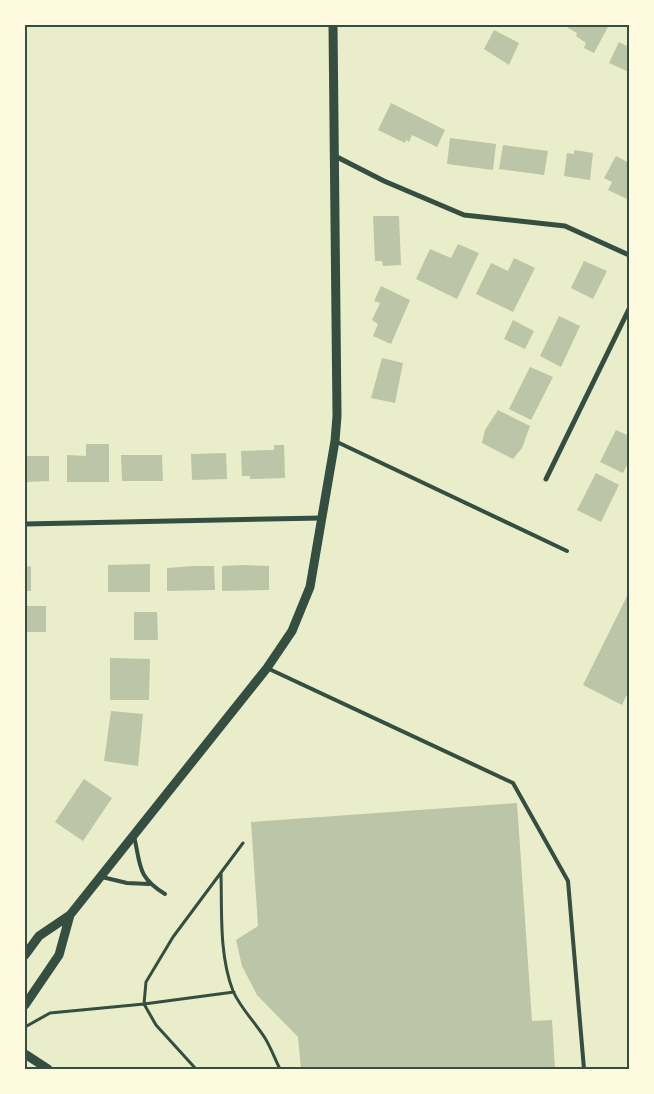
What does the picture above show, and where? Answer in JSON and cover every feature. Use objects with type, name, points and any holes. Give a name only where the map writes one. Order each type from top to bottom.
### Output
[{"type":"street","points":[[25,955],[39,936],[70,915],[267,668],[292,631],[303,608],[312,578],[335,441],[337,406],[333,25]]},
{"type":"street","points":[[335,156],[384,181],[464,215],[565,226],[629,255]]},
{"type":"street","points":[[546,479],[629,309]]},
{"type":"street","points":[[25,524],[322,518]]},
{"type":"street","points":[[25,1005],[59,955],[70,915]]},
{"type":"street","points":[[25,1054],[48,1069]]},
{"type":"lane","points":[[335,441],[566,551]]},
{"type":"lane","points":[[267,668],[512,783],[568,881],[584,1069]]},
{"type":"lane","points":[[134,835],[143,876],[149,884],[165,894]]},
{"type":"lane","points":[[100,877],[127,884],[149,884]]},
{"type":"path","points":[[196,1069],[156,1025],[144,1004],[146,982],[173,937],[243,843]]},
{"type":"path","points":[[221,872],[223,929],[229,976],[234,992],[252,1023],[264,1037],[280,1069]]},
{"type":"path","points":[[25,1027],[50,1014],[234,992]]},
{"type":"building","points":[[569,25],[609,25],[594,53],[584,48],[586,43],[576,36],[577,33],[568,28]]},
{"type":"building","points":[[494,30],[519,43],[509,65],[484,49]]},
{"type":"building","points":[[619,42],[629,47],[629,72],[609,63]]},
{"type":"building","points":[[391,103],[445,130],[437,147],[412,135],[409,142],[406,140],[405,143],[378,130]]},
{"type":"building","points":[[450,138],[496,144],[493,170],[447,164]]},
{"type":"building","points":[[503,145],[548,151],[544,175],[499,169]]},
{"type":"building","points":[[574,150],[593,153],[590,180],[564,176],[567,153],[574,154]]},
{"type":"building","points":[[616,156],[629,163],[629,200],[608,190],[612,182],[604,178]]},
{"type":"building","points":[[373,216],[399,216],[401,265],[383,266],[382,261],[375,261]]},
{"type":"building","points":[[458,244],[479,253],[457,299],[416,279],[430,249],[451,258]]},
{"type":"building","points":[[514,258],[535,268],[513,312],[476,294],[491,263],[508,271]]},
{"type":"building","points":[[584,261],[607,271],[593,299],[571,288]]},
{"type":"building","points":[[381,286],[410,300],[391,344],[373,336],[378,324],[372,320],[380,303],[374,301]]},
{"type":"building","points":[[559,316],[580,326],[561,367],[540,356]]},
{"type":"building","points":[[513,320],[534,331],[525,349],[504,339]]},
{"type":"building","points":[[382,358],[403,363],[395,403],[371,398]]},
{"type":"building","points":[[530,367],[553,377],[531,420],[509,409]]},
{"type":"building","points":[[498,410],[530,426],[522,448],[513,459],[482,443],[485,430]]},
{"type":"building","points":[[616,430],[629,436],[629,461],[623,473],[600,462]]},
{"type":"building","points":[[86,444],[109,444],[109,482],[67,482],[67,455],[86,456]]},
{"type":"building","points":[[274,445],[284,445],[285,478],[250,479],[250,476],[242,476],[241,451],[274,450]]},
{"type":"building","points":[[226,453],[227,479],[192,480],[191,454]]},
{"type":"building","points":[[121,455],[162,455],[163,481],[122,481]]},
{"type":"building","points":[[25,456],[49,456],[49,481],[25,482]]},
{"type":"building","points":[[596,473],[619,485],[601,522],[577,510]]},
{"type":"building","points":[[150,564],[150,592],[108,592],[108,565]]},
{"type":"building","points":[[31,566],[31,591],[25,591],[25,567]]},
{"type":"building","points":[[214,566],[215,590],[167,591],[167,568]]},
{"type":"building","points":[[222,566],[269,566],[269,590],[222,591]]},
{"type":"building","points":[[629,592],[629,690],[622,705],[583,685]]},
{"type":"building","points":[[25,606],[46,606],[46,632],[25,632]]},
{"type":"building","points":[[134,612],[157,612],[158,640],[134,640]]},
{"type":"building","points":[[110,658],[150,659],[149,700],[110,700]]},
{"type":"building","points":[[111,711],[143,714],[138,766],[104,761]]},
{"type":"building","points":[[84,779],[112,798],[83,841],[55,822]]},
{"type":"building","points":[[517,803],[532,1021],[552,1020],[555,1069],[301,1069],[298,1037],[257,995],[242,966],[236,940],[258,926],[251,822]]}]
